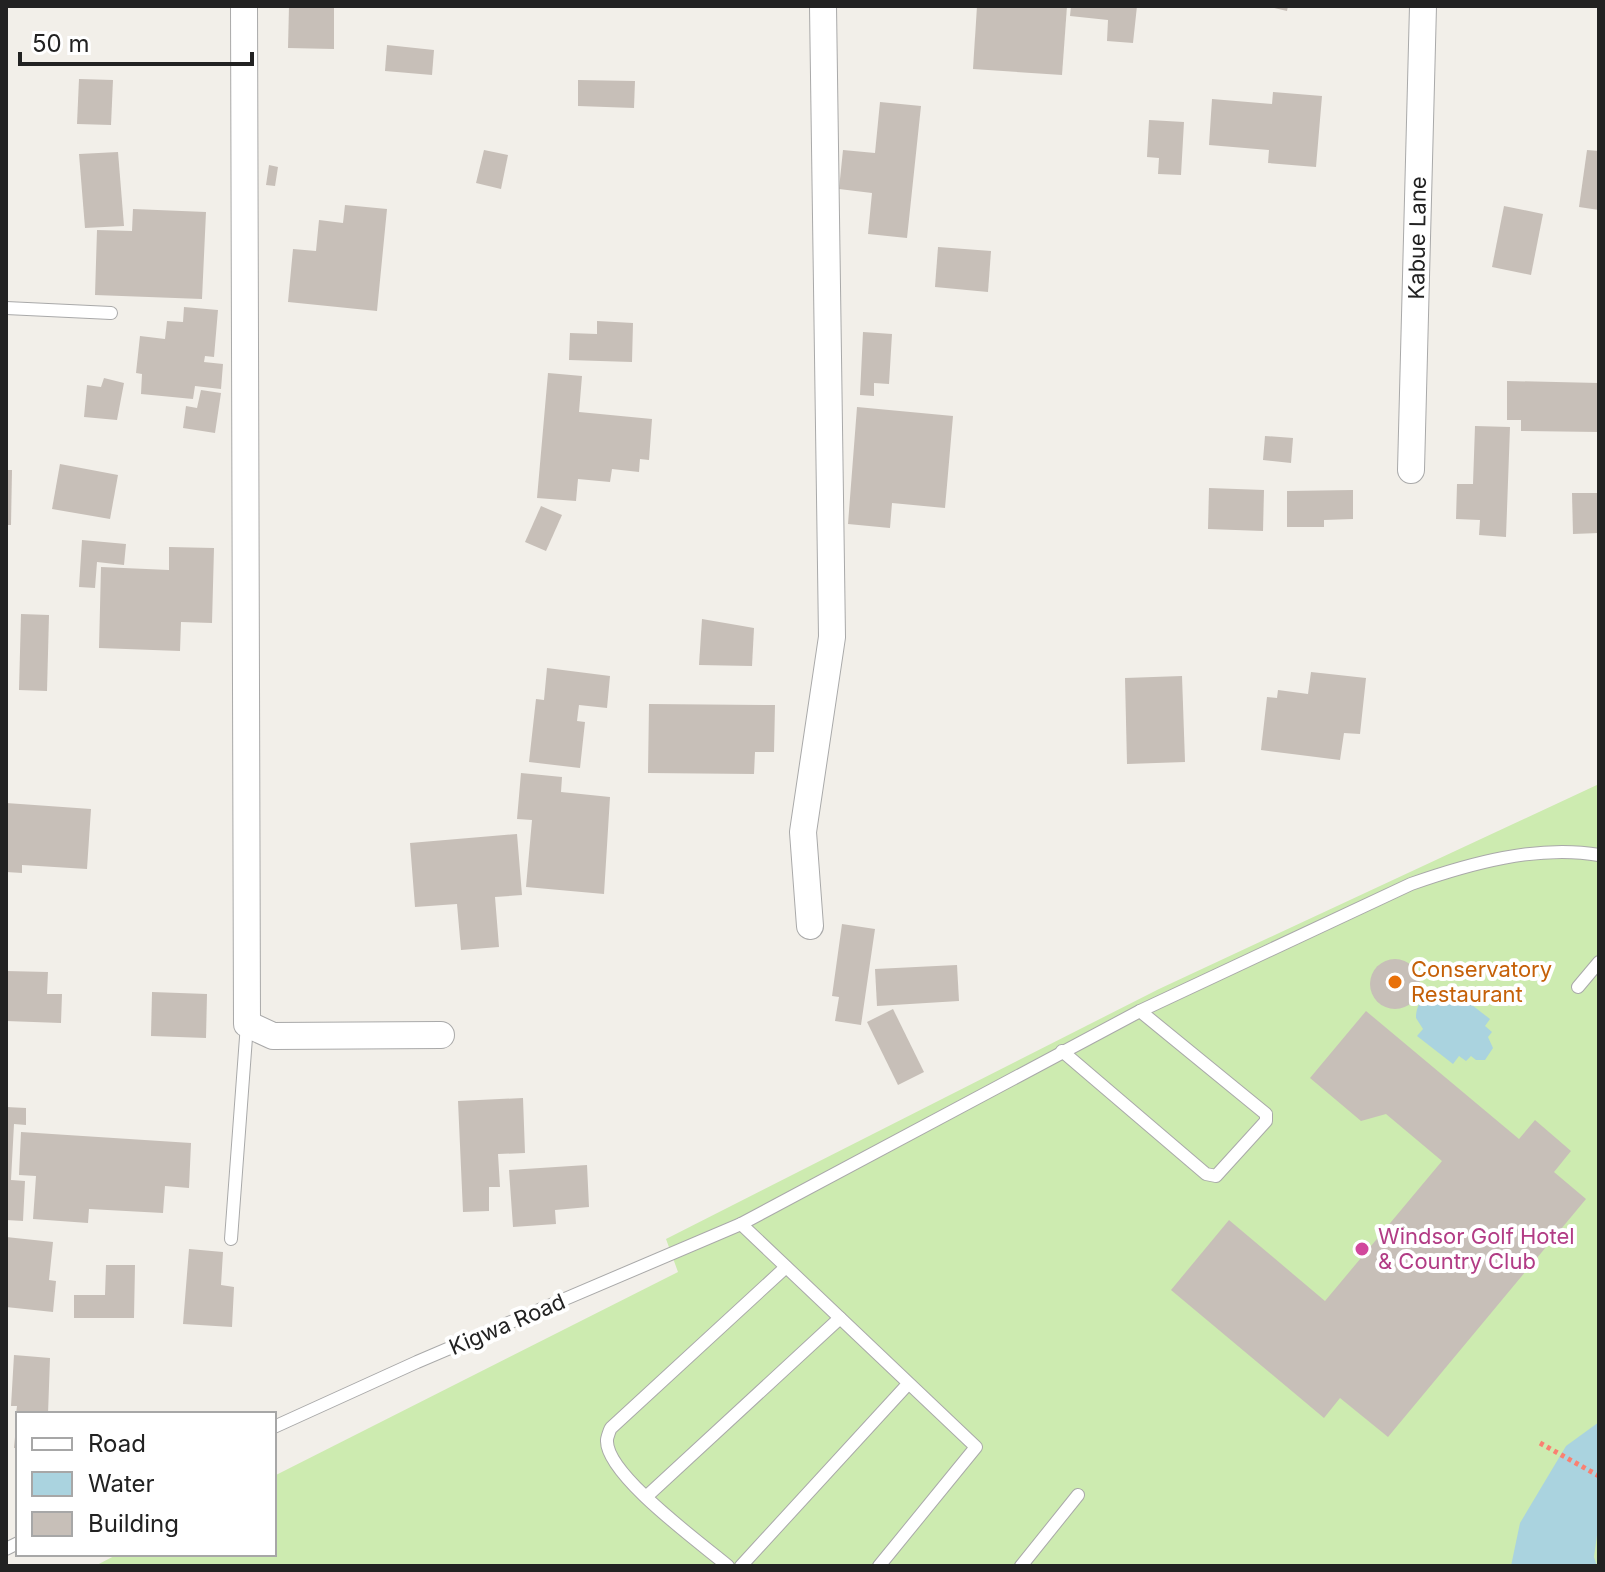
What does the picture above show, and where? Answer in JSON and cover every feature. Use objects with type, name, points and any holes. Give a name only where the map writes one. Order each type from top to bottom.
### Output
[{"type":"street","points":[[244,6],[247,1024],[273,1036],[441,1035]]},
{"type":"street","points":[[810,926],[803,832],[832,637],[823,6]]},
{"type":"street","name":"Kabue Lane","points":[[1411,470],[1423,6]]},
{"type":"lane","points":[[6,308],[111,313]]},
{"type":"lane","name":"Kigwa Road","points":[[276,1426],[417,1362],[741,1224],[1140,1011],[1411,884],[1496,858],[1536,854],[1599,855]]},
{"type":"lane","points":[[1578,987],[1599,962]]},
{"type":"lane","points":[[1062,1051],[1206,1174],[1216,1176],[1266,1121],[1266,1114],[1140,1011]]},
{"type":"lane","points":[[231,1239],[247,1024]]},
{"type":"lane","points":[[741,1224],[976,1447],[879,1566]]},
{"type":"lane","points":[[728,1566],[646,1497],[618,1467],[607,1439],[611,1428],[786,1267]]},
{"type":"lane","points":[[646,1497],[840,1318]]},
{"type":"lane","points":[[741,1566],[908,1384]]},
{"type":"lane","points":[[1021,1566],[1078,1495]]},
{"type":"path","points":[[1540,1443],[1599,1476]]},
{"type":"green space","points":[[1599,784],[1599,1566],[95,1566],[114,1556],[276,1556],[276,1475],[678,1272],[666,1239],[1159,989]]},
{"type":"water","points":[[1455,992],[1490,1019],[1485,1026],[1492,1032],[1488,1037],[1493,1048],[1485,1060],[1476,1060],[1471,1056],[1466,1061],[1459,1056],[1453,1064],[1417,1036],[1423,1029],[1416,1018],[1422,1000],[1432,994],[1451,998]]},
{"type":"water","points":[[1599,1422],[1599,1521],[1594,1557],[1597,1566],[1511,1566],[1520,1523],[1566,1446]]},
{"type":"building","points":[[289,6],[334,6],[334,49],[288,48]]},
{"type":"building","points":[[977,6],[1067,6],[1062,75],[973,69]]},
{"type":"building","points":[[1071,6],[1137,6],[1133,43],[1107,41],[1108,20],[1070,16]]},
{"type":"building","points":[[1266,6],[1288,6],[1287,11]]},
{"type":"building","points":[[387,45],[434,50],[432,75],[385,71]]},
{"type":"building","points":[[79,79],[113,80],[111,125],[77,124]]},
{"type":"building","points":[[578,80],[635,81],[634,108],[578,106]]},
{"type":"building","points":[[1273,92],[1322,96],[1316,167],[1268,163],[1269,150],[1209,145],[1212,99],[1272,104]]},
{"type":"building","points":[[880,102],[921,106],[907,238],[868,234],[872,193],[839,189],[843,150],[875,153]]},
{"type":"building","points":[[1149,120],[1184,122],[1181,175],[1158,174],[1159,158],[1147,157]]},
{"type":"building","points":[[484,150],[508,155],[501,189],[476,183]]},
{"type":"building","points":[[1587,150],[1599,151],[1599,210],[1579,207]]},
{"type":"building","points":[[118,152],[124,226],[85,228],[79,154]]},
{"type":"building","points":[[269,165],[278,167],[275,186],[266,185]]},
{"type":"building","points":[[345,205],[387,209],[377,311],[288,302],[293,249],[316,251],[319,220],[343,223]]},
{"type":"building","points":[[1504,206],[1543,214],[1531,275],[1492,267]]},
{"type":"building","points":[[133,209],[206,212],[202,299],[95,295],[97,230],[132,231]]},
{"type":"building","points":[[938,247],[991,251],[988,292],[935,287]]},
{"type":"building","points":[[184,307],[218,310],[214,357],[205,356],[204,362],[223,364],[221,389],[195,386],[193,399],[141,394],[142,374],[136,373],[140,336],[165,339],[167,321],[183,322]]},
{"type":"building","points":[[597,321],[633,323],[632,362],[569,360],[570,333],[597,334]]},
{"type":"building","points":[[863,332],[892,334],[889,384],[874,383],[874,396],[860,395]]},
{"type":"building","points":[[548,373],[582,376],[579,412],[652,419],[649,460],[640,459],[639,472],[612,469],[610,482],[578,479],[576,501],[537,498]]},
{"type":"building","points":[[104,378],[124,383],[117,420],[84,417],[87,385],[101,387]]},
{"type":"building","points":[[1507,381],[1599,383],[1599,432],[1521,431],[1521,420],[1507,420]]},
{"type":"building","points":[[201,390],[221,393],[215,433],[183,428],[186,406],[197,408]]},
{"type":"building","points":[[857,407],[953,416],[945,508],[892,503],[890,528],[848,524]]},
{"type":"building","points":[[1475,426],[1510,427],[1506,537],[1479,535],[1480,520],[1456,519],[1457,484],[1473,484]]},
{"type":"building","points":[[1265,436],[1293,438],[1291,463],[1263,460]]},
{"type":"building","points":[[60,464],[118,475],[110,519],[52,509]]},
{"type":"building","points":[[6,470],[12,470],[11,525],[6,525]]},
{"type":"building","points":[[1209,488],[1264,490],[1263,531],[1208,529]]},
{"type":"building","points":[[1353,490],[1353,519],[1324,520],[1324,527],[1287,527],[1287,491]]},
{"type":"building","points":[[1572,493],[1599,493],[1599,533],[1573,534]]},
{"type":"building","points":[[541,506],[562,515],[546,551],[525,542]]},
{"type":"building","points":[[82,540],[126,544],[124,565],[97,562],[95,588],[79,587]]},
{"type":"building","points":[[169,547],[214,548],[212,623],[181,622],[180,651],[99,648],[101,567],[169,570]]},
{"type":"building","points":[[21,614],[49,615],[47,691],[19,690]]},
{"type":"building","points":[[702,619],[754,628],[752,666],[699,665]]},
{"type":"building","points":[[547,668],[610,676],[607,708],[579,705],[577,721],[585,722],[580,768],[529,762],[536,699],[544,700]]},
{"type":"building","points":[[1311,672],[1366,678],[1360,734],[1344,733],[1340,760],[1261,750],[1267,697],[1277,698],[1278,690],[1308,694]]},
{"type":"building","points":[[1182,676],[1185,762],[1127,764],[1125,678]]},
{"type":"building","points":[[649,704],[775,705],[774,752],[755,752],[754,774],[648,773]]},
{"type":"building","points":[[521,773],[562,777],[561,792],[610,797],[604,894],[526,887],[532,820],[517,819]]},
{"type":"building","points":[[6,803],[91,809],[87,869],[22,865],[22,873],[6,872]]},
{"type":"building","points":[[517,834],[522,895],[495,897],[499,947],[461,950],[457,904],[415,907],[410,843]]},
{"type":"building","points":[[842,924],[875,929],[861,1025],[835,1021],[839,997],[832,996]]},
{"type":"building","name":"Conservatory Restaurant","points":[[1395,959],[1413,966],[1420,984],[1413,1002],[1395,1009],[1377,1002],[1370,984],[1377,966]]},
{"type":"building","points":[[957,965],[959,1001],[877,1006],[875,969]]},
{"type":"building","points":[[6,971],[48,972],[47,994],[62,994],[61,1023],[6,1021]]},
{"type":"building","points":[[152,992],[207,994],[206,1038],[151,1036]]},
{"type":"building","points":[[893,1009],[924,1072],[898,1085],[867,1022]]},
{"type":"building","points":[[1366,1011],[1519,1139],[1535,1120],[1571,1151],[1554,1172],[1586,1199],[1388,1437],[1340,1398],[1324,1418],[1171,1290],[1229,1220],[1325,1301],[1442,1161],[1386,1114],[1361,1121],[1310,1078]]},
{"type":"building","points":[[523,1098],[525,1153],[498,1154],[500,1187],[489,1187],[489,1211],[463,1212],[458,1101]]},
{"type":"building","points":[[6,1107],[26,1108],[26,1125],[14,1124],[11,1180],[25,1181],[23,1221],[6,1220]]},
{"type":"building","points":[[21,1132],[191,1143],[189,1188],[165,1186],[163,1213],[89,1209],[88,1223],[33,1219],[36,1176],[19,1175]]},
{"type":"building","points":[[587,1165],[589,1207],[555,1210],[556,1224],[513,1227],[509,1170]]},
{"type":"building","points":[[6,1237],[53,1242],[49,1280],[56,1281],[53,1312],[6,1307]]},
{"type":"building","points":[[189,1249],[223,1252],[221,1285],[234,1287],[232,1327],[183,1324]]},
{"type":"building","points":[[106,1265],[135,1265],[134,1318],[74,1318],[74,1295],[105,1295]]},
{"type":"building","points":[[14,1355],[50,1358],[48,1412],[16,1412],[17,1406],[11,1406]]},
{"type":"place","name":"Conservatory Restaurant","points":[[1395,982]]},
{"type":"place","name":"Windsor Golf Hotel & Country Club","points":[[1362,1249]]}]
